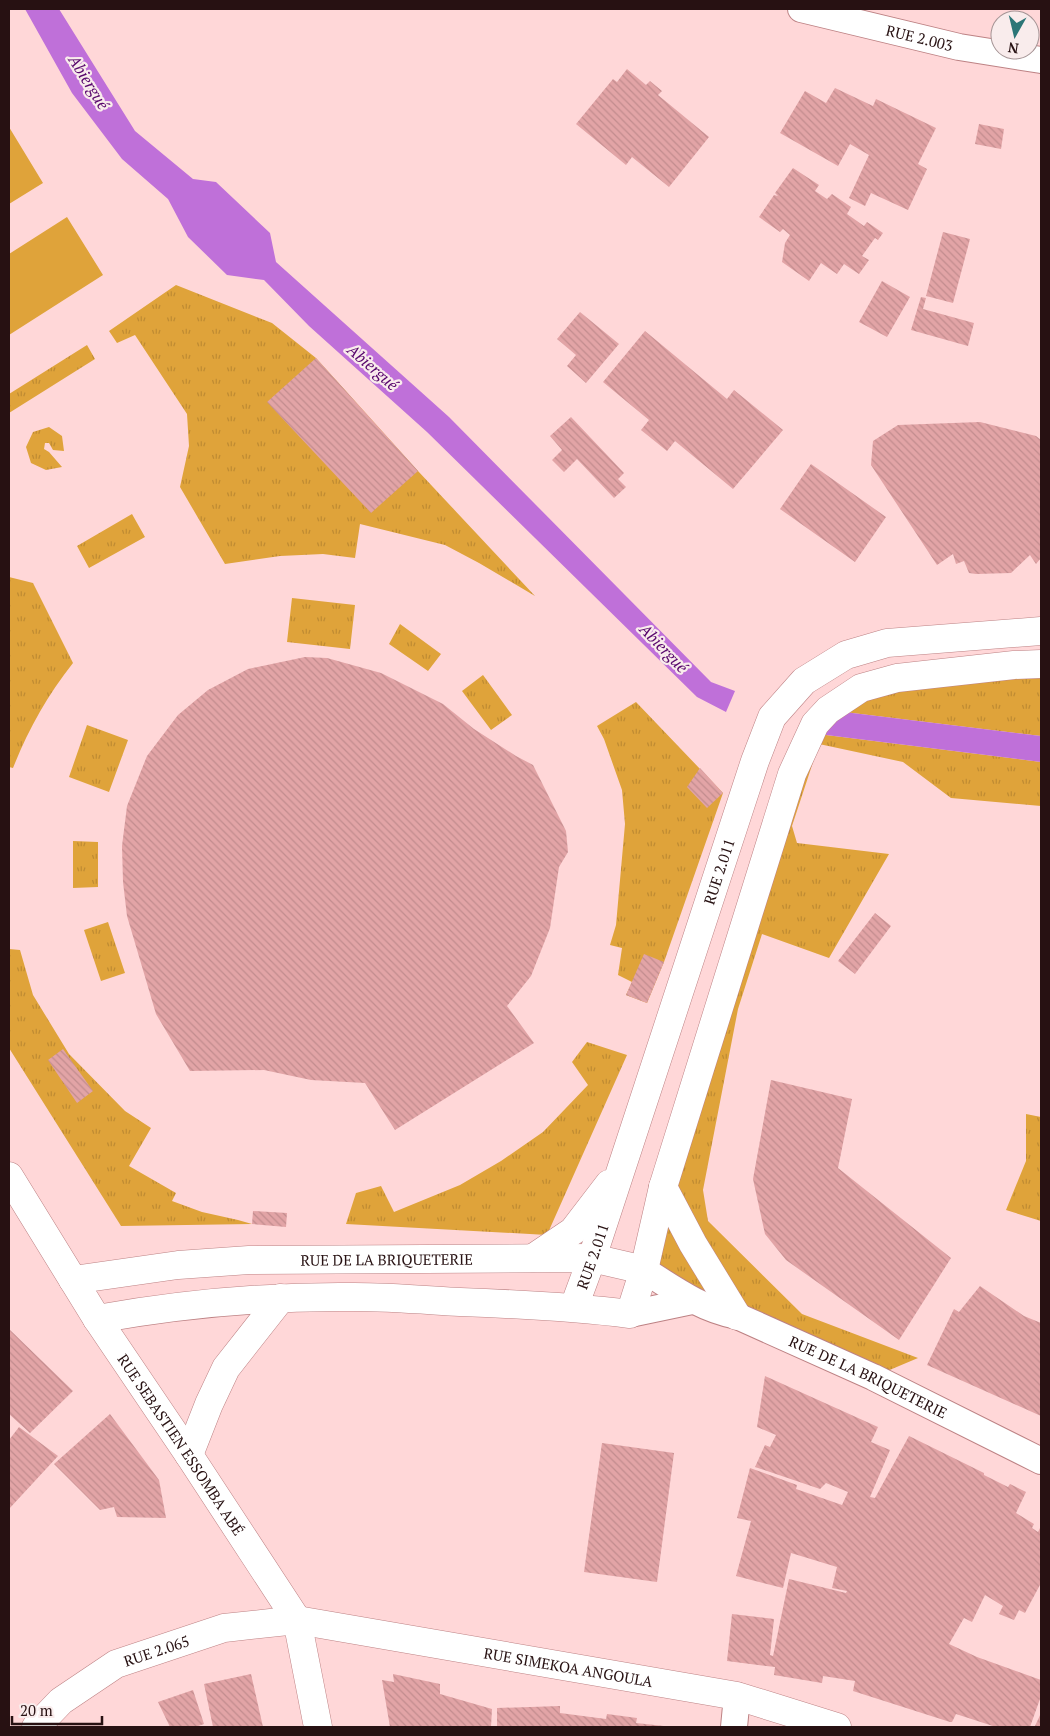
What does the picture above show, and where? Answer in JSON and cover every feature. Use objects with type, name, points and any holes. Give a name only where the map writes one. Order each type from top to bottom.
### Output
[{"type":"street","name":"RUE 2.003","points":[[801,9],[959,47],[1041,60]]},
{"type":"street","name":"RUE 2.011","points":[[574,1307],[592,1258],[755,761],[772,717],[804,681],[846,655],[888,643],[1041,631]]},
{"type":"street","points":[[630,1314],[644,1270],[663,1187],[792,774],[815,724],[828,710],[861,688],[897,678],[1014,665],[1041,664]]},
{"type":"street","points":[[533,1258],[573,1231],[620,1169]]},
{"type":"street","name":"RUE SEBASTIEN ESSOMBA ABÉ","points":[[9,1176],[97,1319],[189,1455],[296,1620],[318,1727]]},
{"type":"street","points":[[663,1187],[693,1244],[737,1316]]},
{"type":"street","name":"RUE DE LA BRIQUETERIE","points":[[73,1280],[178,1266],[249,1260],[592,1258],[644,1270],[692,1301],[721,1313],[737,1316],[873,1377],[1041,1461]]},
{"type":"street","points":[[97,1319],[148,1310],[280,1298],[354,1297],[574,1307],[630,1314],[692,1301]]},
{"type":"street","points":[[189,1455],[209,1404],[226,1368],[280,1298]]},
{"type":"street","name":"RUE SIMEKOA ANGOULA","points":[[296,1620],[737,1696],[837,1727]]},
{"type":"street","name":"RUE 2.065","points":[[36,1727],[61,1701],[116,1664],[224,1628],[296,1620]]},
{"type":"street","points":[[734,1727],[737,1696]]},
{"type":"green space","points":[[9,127],[43,183],[9,204]]},
{"type":"green space","points":[[67,217],[103,275],[9,335],[9,254]]},
{"type":"green space","points":[[176,285],[272,323],[316,358],[535,596],[445,545],[360,524],[355,558],[323,554],[280,556],[225,564],[180,487],[189,446],[187,414],[135,335],[117,343],[109,331]]},
{"type":"green space","points":[[87,345],[95,359],[9,413],[9,394]]},
{"type":"green space","points":[[49,427],[62,436],[64,451],[53,450],[49,443],[45,443],[44,449],[62,467],[46,470],[31,463],[26,447],[33,432]]},
{"type":"green space","points":[[132,514],[145,537],[89,568],[77,546]]},
{"type":"green space","points":[[9,577],[33,583],[73,663],[39,714],[13,768],[9,767]]},
{"type":"green space","points":[[292,598],[355,605],[350,649],[287,642]]},
{"type":"green space","points":[[400,624],[441,654],[428,671],[389,644]]},
{"type":"green space","points":[[1041,664],[1041,736],[828,710],[861,688]]},
{"type":"green space","points":[[483,675],[512,715],[491,730],[462,691]]},
{"type":"green space","points":[[636,702],[723,793],[664,962],[647,1003],[626,995],[632,982],[618,975],[622,948],[610,945],[616,925],[625,824],[622,790],[604,739],[597,726]]},
{"type":"green space","points":[[87,725],[128,740],[109,792],[69,777]]},
{"type":"green space","points":[[810,733],[1041,762],[1041,806],[951,798],[903,762],[819,744],[792,826],[797,843],[889,854],[829,958],[762,934],[738,1009],[703,1190],[708,1221],[802,1314],[918,1358],[873,1377],[644,1270]]},
{"type":"green space","points":[[73,841],[98,842],[98,887],[73,888]]},
{"type":"green space","points":[[108,922],[125,973],[101,981],[84,930]]},
{"type":"green space","points":[[9,949],[20,950],[33,995],[69,1054],[125,1111],[151,1128],[129,1166],[176,1193],[172,1201],[202,1212],[252,1224],[121,1226],[9,1048]]},
{"type":"green space","points":[[587,1042],[627,1055],[547,1235],[346,1224],[356,1193],[381,1186],[394,1212],[460,1185],[501,1161],[543,1132],[588,1085],[572,1062]]},
{"type":"green space","points":[[1026,1114],[1041,1117],[1041,1221],[1006,1210],[1026,1161]]},
{"type":"water","name":"Abiergué","points":[[25,9],[59,9],[135,131],[193,179],[216,182],[270,233],[276,262],[449,417],[711,682],[735,691],[726,712],[697,697],[427,432],[309,326],[264,280],[227,275],[188,237],[168,199],[122,159],[72,93]]},
{"type":"water","points":[[828,710],[1041,736],[1041,762],[810,733]]},
{"type":"building","points":[[627,69],[646,85],[650,81],[662,91],[658,95],[709,137],[669,187],[632,157],[626,165],[576,124],[613,79],[617,82]]},
{"type":"building","points":[[835,88],[873,106],[876,99],[936,128],[918,164],[927,169],[908,210],[871,193],[865,206],[849,198],[869,155],[850,144],[838,166],[780,133],[805,91],[826,103]]},
{"type":"building","points":[[979,124],[1004,129],[1001,149],[975,144]]},
{"type":"building","points":[[793,168],[819,185],[815,191],[827,199],[832,194],[851,207],[847,214],[864,226],[867,222],[883,233],[878,240],[875,238],[862,256],[869,260],[859,274],[844,264],[837,274],[821,263],[809,281],[782,262],[785,243],[790,235],[783,229],[780,232],[759,217],[774,195],[778,196],[775,193]]},
{"type":"building","points":[[943,232],[970,239],[953,303],[926,296]]},
{"type":"building","points":[[882,281],[910,297],[887,337],[859,322]]},
{"type":"building","points":[[921,297],[926,298],[923,309],[974,323],[968,346],[911,330]]},
{"type":"building","points":[[580,312],[619,344],[586,383],[567,366],[576,355],[557,339]]},
{"type":"building","points":[[645,331],[727,399],[734,390],[783,430],[733,489],[675,441],[667,451],[641,430],[649,420],[603,382]]},
{"type":"building","points":[[316,358],[418,471],[371,513],[267,402]]},
{"type":"building","points":[[571,417],[624,473],[618,479],[626,487],[614,498],[577,459],[564,472],[552,460],[562,450],[550,436]]},
{"type":"building","points":[[980,422],[1036,436],[1041,440],[1041,558],[1036,564],[1030,555],[1011,573],[969,573],[964,561],[956,564],[953,554],[937,565],[871,465],[873,441],[898,425]]},
{"type":"building","points":[[811,464],[886,517],[855,562],[780,509]]},
{"type":"building","points":[[305,657],[327,658],[381,673],[443,704],[474,729],[533,765],[566,831],[568,852],[559,867],[550,928],[531,976],[507,1006],[534,1043],[395,1130],[365,1083],[311,1080],[264,1070],[190,1071],[156,1014],[127,916],[123,882],[122,846],[127,806],[147,756],[178,715],[208,690],[248,669]]},
{"type":"building","points":[[700,768],[723,793],[707,808],[687,787]]},
{"type":"building","points":[[875,913],[891,926],[855,974],[838,961]]},
{"type":"building","points":[[644,954],[664,962],[647,1003],[626,995]]},
{"type":"building","points":[[63,1049],[93,1091],[77,1103],[48,1060]]},
{"type":"building","points":[[771,1080],[852,1099],[838,1168],[951,1258],[899,1340],[786,1260],[765,1234],[753,1179]]},
{"type":"building","points":[[253,1211],[287,1213],[286,1227],[252,1224]]},
{"type":"building","points":[[980,1286],[1024,1316],[1041,1323],[1041,1416],[927,1365],[954,1309],[959,1312]]},
{"type":"building","points":[[9,1329],[73,1391],[30,1433],[9,1414]]},
{"type":"building","points":[[765,1376],[878,1427],[871,1442],[890,1450],[870,1497],[875,1498],[909,1436],[1008,1487],[1010,1484],[1026,1492],[1016,1513],[1034,1524],[1032,1528],[1038,1532],[1041,1526],[1041,1583],[1025,1613],[1019,1610],[1014,1620],[999,1614],[1003,1606],[985,1595],[972,1622],[964,1618],[949,1644],[977,1657],[1041,1680],[1041,1696],[1030,1727],[996,1727],[956,1714],[952,1722],[950,1722],[853,1691],[855,1681],[823,1676],[822,1683],[774,1675],[775,1667],[727,1661],[732,1614],[774,1619],[770,1655],[773,1656],[789,1579],[846,1593],[847,1591],[832,1588],[837,1567],[791,1553],[783,1588],[736,1576],[751,1521],[737,1518],[750,1468],[797,1485],[796,1489],[842,1505],[848,1492],[826,1483],[820,1489],[755,1467],[765,1445],[770,1447],[776,1435],[757,1427]]},
{"type":"building","points":[[110,1414],[159,1480],[166,1518],[117,1517],[114,1507],[100,1510],[54,1464]]},
{"type":"building","points":[[19,1427],[58,1456],[9,1509],[9,1440]]},
{"type":"building","points":[[602,1443],[674,1453],[657,1582],[584,1572]]},
{"type":"building","points":[[251,1674],[263,1727],[213,1727],[204,1684]]},
{"type":"building","points":[[393,1674],[440,1684],[440,1694],[492,1709],[491,1727],[390,1727],[382,1680],[394,1682]]},
{"type":"building","points":[[193,1690],[204,1724],[195,1727],[170,1727],[158,1702]]},
{"type":"building","points":[[560,1706],[560,1713],[606,1719],[607,1714],[637,1718],[636,1723],[664,1727],[497,1727],[497,1708]]},
{"type":"building","points":[[1041,1713],[1041,1727],[1037,1727],[1035,1726]]}]
